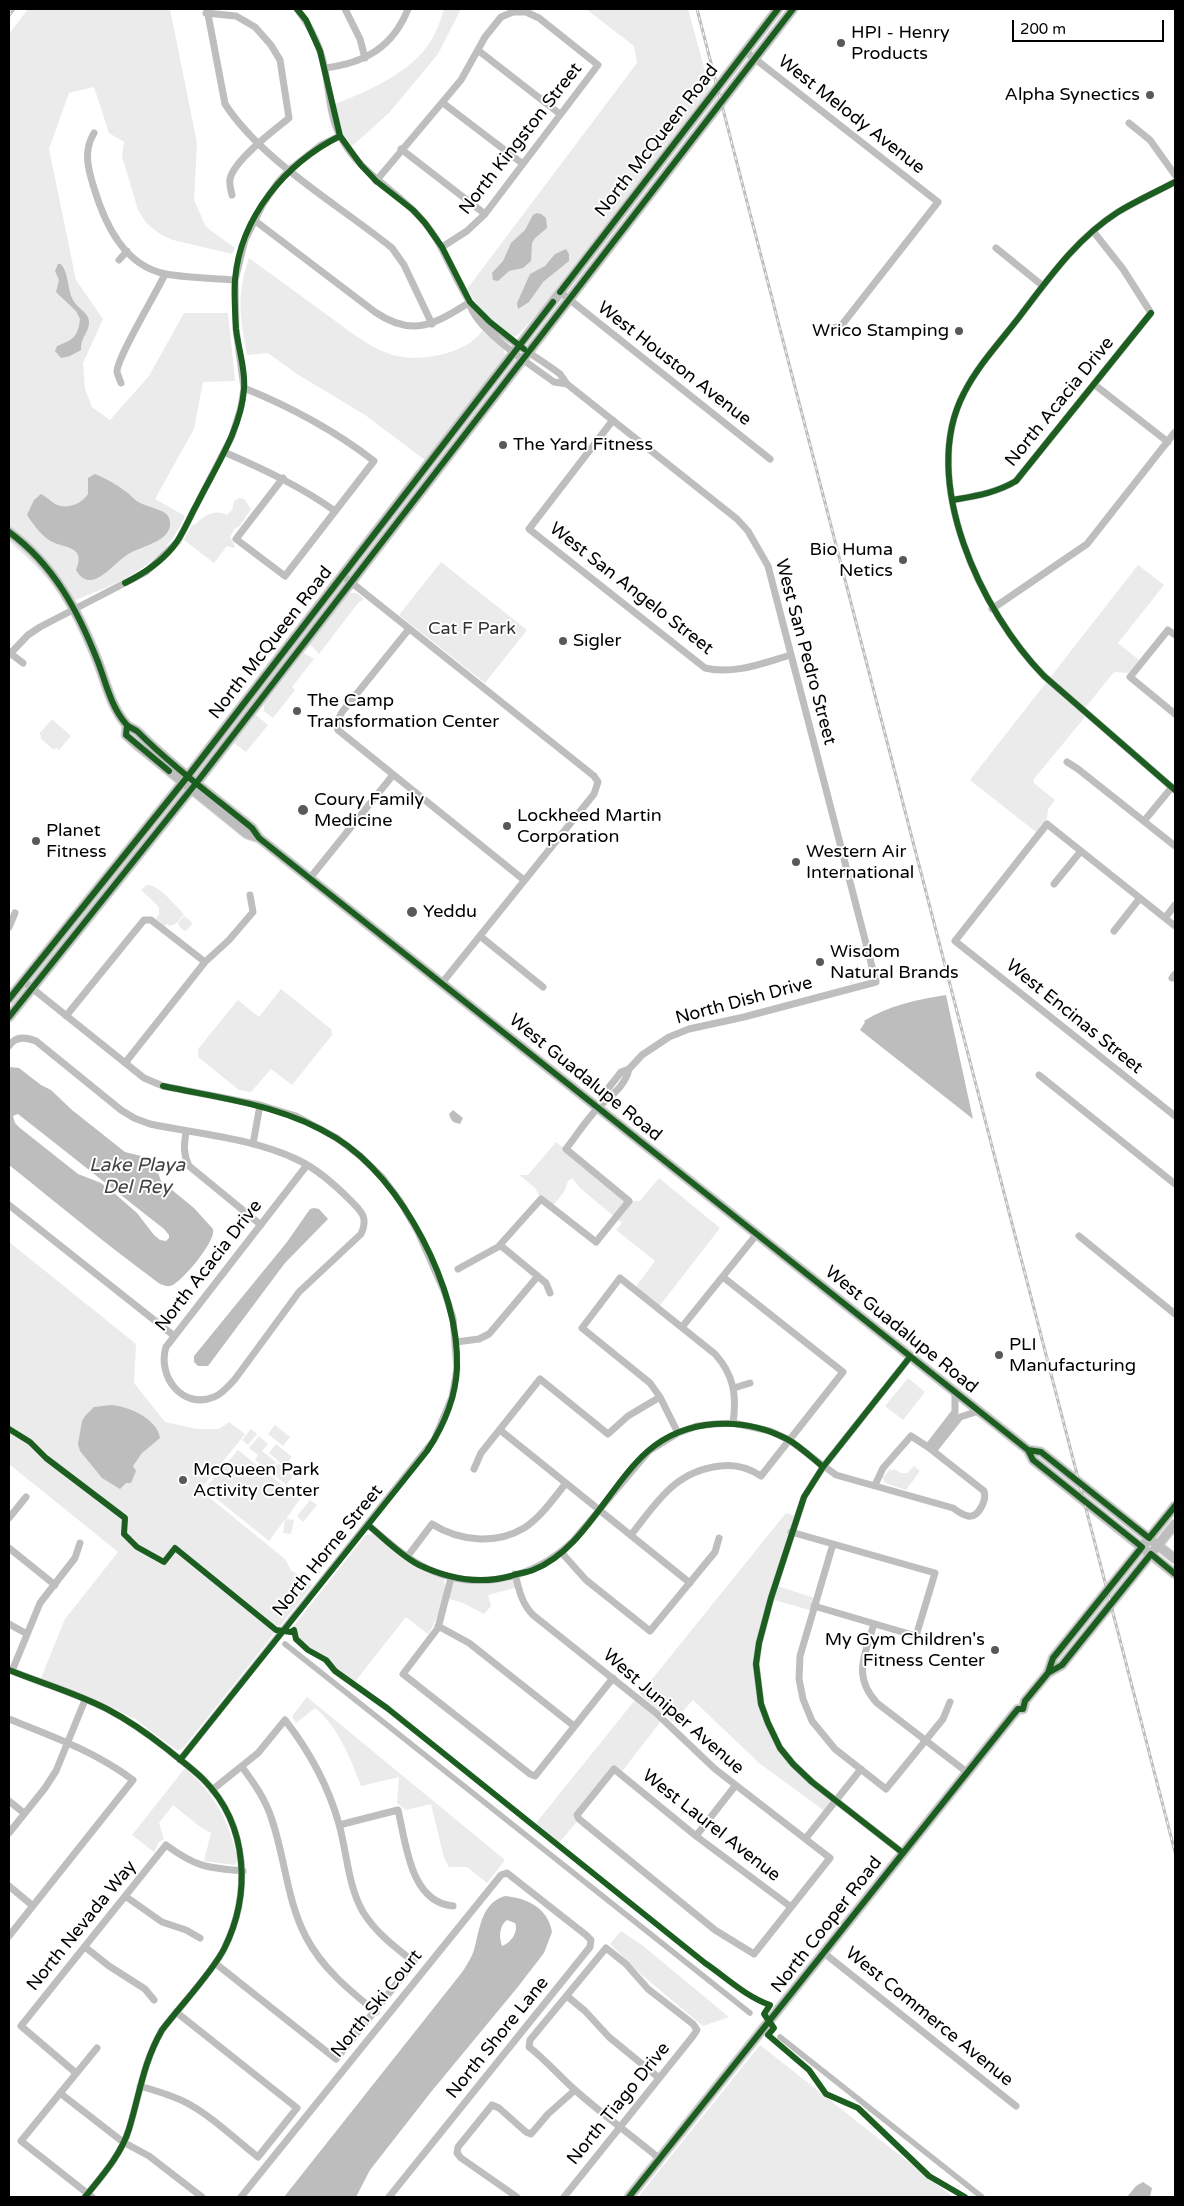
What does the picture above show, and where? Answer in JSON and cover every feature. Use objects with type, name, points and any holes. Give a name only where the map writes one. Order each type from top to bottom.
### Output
[{"type":"main road","name":"North McQueen Road","points":[[9,999],[185,779],[778,9]]},
{"type":"main road","name":"North McQueen Road","points":[[9,1017],[194,786],[793,9]]},
{"type":"main road","points":[[647,179],[657,186]]},
{"type":"main road","name":"West Guadalupe Road","points":[[9,532],[55,577],[75,608],[112,701],[127,726],[126,735],[131,740],[252,828],[260,838],[1028,1450],[1033,1460],[1175,1574]]},
{"type":"main road","points":[[275,662],[284,669]]},
{"type":"main road","points":[[106,896],[107,887],[115,877],[111,871]]},
{"type":"main road","name":"West Guadalupe Road","points":[[1028,1450],[1040,1452],[1175,1559]]},
{"type":"main road","name":"North Cooper Road","points":[[1048,1673],[1053,1658],[1175,1506]]},
{"type":"main road","name":"North Cooper Road","points":[[628,2197],[1018,1709],[1023,1708],[1024,1701],[1048,1673],[1062,1665],[1175,1524]]},
{"type":"street","name":"West San Pedro Street","points":[[297,9],[314,37],[325,68],[330,99],[340,136],[361,165],[376,181],[413,210],[425,223],[442,247],[470,302],[517,348],[560,374],[566,384],[736,519],[748,531],[768,566],[876,982]]},
{"type":"street","points":[[345,9],[360,39],[365,58]]},
{"type":"street","points":[[325,68],[346,66],[365,58],[387,43],[402,22],[408,9]]},
{"type":"street","points":[[232,195],[230,179],[240,163],[259,143],[289,118],[280,60],[271,45],[254,28],[236,16],[207,11],[225,104],[231,113],[259,143],[289,170],[392,248],[404,265],[432,324]]},
{"type":"street","name":"North Kingston Street","points":[[442,247],[467,231],[485,214],[598,64],[538,18],[526,12],[513,12],[501,17],[489,31],[479,50]]},
{"type":"street","points":[[376,181],[401,149],[443,103],[461,80],[479,50],[560,114]]},
{"type":"street","name":"West Melody Avenue","points":[[745,51],[938,202],[841,326],[830,330]]},
{"type":"street","points":[[443,103],[523,164]]},
{"type":"street","points":[[1129,123],[1150,140],[1175,175]]},
{"type":"street","points":[[94,133],[86,147],[90,176],[104,220],[117,242],[147,267],[165,274],[235,280]]},
{"type":"street","points":[[23,663],[10,651],[40,627],[146,572],[172,549],[232,436],[244,388],[236,329],[235,280],[241,252],[254,220],[278,182],[289,170],[321,145],[340,136]]},
{"type":"street","points":[[401,149],[485,214]]},
{"type":"street","points":[[1144,821],[1174,789],[1044,676],[1033,665],[992,609],[978,583],[967,554],[953,500],[950,447],[955,419],[963,394],[992,351],[1060,263],[1093,231],[1118,213],[1175,182]]},
{"type":"street","points":[[254,220],[385,319],[396,324],[415,326],[432,324],[470,302]]},
{"type":"street","name":"North Acacia Drive","points":[[953,500],[989,494],[1004,489],[1016,481],[1151,313],[1123,269],[1093,231]]},
{"type":"street","points":[[996,248],[1043,286]]},
{"type":"street","points":[[119,260],[127,251]]},
{"type":"street","points":[[121,383],[117,372],[121,358],[156,296],[165,274]]},
{"type":"street","name":"West Houston Avenue","points":[[560,292],[770,459]]},
{"type":"street","points":[[1095,385],[1168,442]]},
{"type":"street","points":[[244,388],[275,401],[343,437],[374,461],[286,576],[236,539],[283,478]]},
{"type":"street","name":"West San Angelo Street","points":[[613,420],[529,529],[705,668],[734,671],[791,655]]},
{"type":"street","points":[[992,609],[1087,544],[1175,432]]},
{"type":"street","points":[[224,452],[283,478],[309,493],[334,511]]},
{"type":"street","points":[[342,575],[594,776],[598,782],[594,794],[442,983]]},
{"type":"street","points":[[409,628],[342,712],[336,724],[343,735],[524,880]]},
{"type":"street","points":[[1175,635],[1168,630],[1130,677],[1175,714]]},
{"type":"street","points":[[1067,762],[1078,768],[1175,846]]},
{"type":"street","points":[[310,878],[393,775]]},
{"type":"street","name":"West Encinas Street","points":[[1081,851],[1047,824],[955,941],[1175,1116]]},
{"type":"street","points":[[1054,884],[1081,851],[1175,926]]},
{"type":"street","points":[[125,1063],[204,962],[229,940],[253,912],[250,895]]},
{"type":"street","points":[[1114,931],[1140,898]]},
{"type":"street","points":[[1165,918],[1175,905]]},
{"type":"street","points":[[9,927],[14,913]]},
{"type":"street","points":[[66,1016],[144,920],[151,920],[204,962]]},
{"type":"street","points":[[480,936],[543,987]]},
{"type":"street","points":[[23,981],[144,1078],[164,1086],[260,1105],[296,1116],[338,1138],[366,1161],[389,1186],[410,1217],[440,1280],[450,1306],[456,1342],[479,1339],[489,1334],[538,1276]]},
{"type":"street","name":"North Dish Drive","points":[[500,1245],[541,1199],[596,1242],[629,1201],[566,1148],[598,1108],[603,1095],[621,1072],[629,1069],[659,1043],[690,1029],[744,1017],[876,982]]},
{"type":"street","points":[[9,1046],[18,1038],[28,1038],[36,1041],[121,1110],[134,1118],[150,1124],[186,1132],[253,1144],[307,1164]]},
{"type":"street","points":[[1038,1075],[1175,1184]]},
{"type":"street","points":[[253,1144],[260,1105]]},
{"type":"street","points":[[186,1132],[184,1148],[185,1158],[189,1166],[261,1225]]},
{"type":"street","name":"North Acacia Drive","points":[[307,1164],[339,1189],[360,1210],[365,1219],[365,1225],[360,1234],[299,1292],[235,1379],[224,1390],[215,1397],[206,1399],[186,1396],[171,1386],[166,1377],[162,1358],[166,1347],[261,1225],[307,1164]]},
{"type":"street","points":[[9,1205],[173,1336]]},
{"type":"street","points":[[682,1327],[756,1234]]},
{"type":"street","points":[[1078,1236],[1175,1314]]},
{"type":"street","points":[[458,1269],[500,1245],[546,1283],[550,1293]]},
{"type":"street","points":[[630,1535],[665,1491],[694,1472],[707,1467],[725,1465],[752,1470],[761,1476],[843,1372],[723,1277]]},
{"type":"street","points":[[678,1433],[660,1397],[639,1372],[582,1328],[620,1278],[724,1363],[734,1388],[733,1423]]},
{"type":"street","name":"North Horne Street","points":[[180,1760],[427,1452],[439,1431],[452,1397],[457,1369],[456,1342]]},
{"type":"street","points":[[903,1853],[806,1776],[780,1748],[768,1723],[758,1684],[756,1664],[759,1643],[791,1532],[804,1496],[823,1467],[910,1356]]},
{"type":"street","points":[[474,1469],[481,1453],[540,1379],[608,1434],[628,1416],[660,1397]]},
{"type":"street","points":[[734,1388],[750,1383]]},
{"type":"street","points":[[930,1449],[955,1412],[955,1392]]},
{"type":"street","points":[[930,1449],[960,1417],[979,1411]]},
{"type":"street","points":[[368,1525],[407,1557],[418,1564],[451,1578],[483,1581],[496,1580],[532,1570],[561,1552],[649,1451],[678,1433],[697,1426],[733,1423],[770,1431],[789,1440],[836,1475],[953,1508],[967,1516],[973,1516],[978,1512],[983,1506],[986,1496],[984,1491],[911,1436],[882,1468],[875,1485]]},
{"type":"street","points":[[500,1430],[690,1583]]},
{"type":"street","points":[[407,1557],[432,1524],[459,1537],[476,1539],[510,1534],[524,1527],[538,1516],[566,1483]]},
{"type":"street","points":[[9,1518],[26,1497]]},
{"type":"street","points":[[791,1532],[935,1573],[916,1636],[814,1606]]},
{"type":"street","points":[[561,1552],[586,1580],[650,1631],[715,1552],[719,1538]]},
{"type":"street","points":[[80,1543],[75,1558],[40,1603],[10,1670],[85,1700],[130,1722],[180,1760],[212,1790],[232,1824],[243,1871],[237,1915],[223,1951],[154,2044],[145,2064],[129,2130],[88,2196],[21,2141],[98,2048]]},
{"type":"street","points":[[833,1544],[800,1656],[799,1679],[803,1699],[812,1721],[822,1735],[835,1749],[886,1789],[943,1718],[950,1702]]},
{"type":"street","points":[[9,1548],[55,1585]]},
{"type":"street","name":"West Juniper Avenue","points":[[515,1574],[520,1595],[528,1610],[662,1717],[715,1770],[830,1858],[791,1907]]},
{"type":"street","points":[[451,1578],[438,1626],[403,1674],[530,1774],[535,1776],[613,1678]]},
{"type":"street","points":[[9,1624],[27,1634]]},
{"type":"street","points":[[874,1624],[862,1664],[861,1674],[868,1694],[968,1773]]},
{"type":"street","points":[[438,1626],[469,1643],[574,1726]]},
{"type":"street","points":[[9,1833],[46,1788],[56,1771],[85,1700]]},
{"type":"street","points":[[9,1718],[105,1760],[133,1780],[9,1936]]},
{"type":"street","points":[[212,1790],[258,1753],[285,1720],[301,1740],[317,1766],[339,1825],[351,1880],[362,1910],[373,1927],[414,1962],[376,2012],[336,2059],[214,1963]]},
{"type":"street","points":[[242,1767],[263,1798],[272,1820],[297,1914],[306,1936],[322,1962],[340,1982],[376,2012]]},
{"type":"street","name":"West Laurel Avenue","points":[[614,1769],[696,1836],[791,1907],[754,1954],[715,1930],[579,1819],[577,1815],[614,1769]]},
{"type":"street","points":[[806,1838],[861,1769]]},
{"type":"street","points":[[696,1836],[735,1786]]},
{"type":"street","points":[[9,1801],[24,1813]]},
{"type":"street","points":[[339,1825],[398,1810],[414,1875],[434,1899],[444,1905],[453,1906]]},
{"type":"street","name":"North Nevada Way","points":[[76,2073],[22,2026],[166,1845],[188,1861],[203,1867],[243,1871]]},
{"type":"street","name":"North Ski Court","points":[[241,2197],[501,1874],[510,1874],[548,1904]]},
{"type":"street","points":[[9,1886],[33,1906]]},
{"type":"street","points":[[125,1896],[162,1922],[186,1930],[200,1938]]},
{"type":"street","name":"North Shore Lane","points":[[389,2197],[590,1947],[590,1940],[586,1935],[548,1904]]},
{"type":"street","points":[[84,1947],[145,1989],[154,2000]]},
{"type":"street","name":"North Tiago Drive","points":[[564,2197],[697,2030],[648,1989],[626,1964],[606,1948],[566,1996]]},
{"type":"street","name":"West Commerce Avenue","points":[[824,1953],[1016,2106]]},
{"type":"street","points":[[659,2078],[615,2043],[585,2012],[566,1996],[530,2040],[529,2047],[547,2061],[575,2090],[660,2159]]},
{"type":"street","points":[[140,2086],[167,2094],[187,2103],[205,2114],[258,2157],[297,2108],[176,2012]]},
{"type":"street","points":[[517,2197],[501,2188],[461,2158],[457,2153],[458,2147],[492,2106],[499,2108],[526,2132],[531,2134],[548,2114],[575,2090]]},
{"type":"street","points":[[60,2093],[123,2142],[149,2156],[202,2197]]},
{"type":"green space","points":[[28,9],[170,9],[197,143],[194,200],[206,227],[235,248],[232,254],[173,240],[160,234],[147,224],[138,210],[122,156],[124,142],[109,133],[94,87],[69,93],[49,149],[76,280],[103,319],[83,363],[85,389],[92,407],[110,420],[149,376],[184,313],[228,313],[235,381],[203,382],[194,429],[155,499],[185,516],[163,550],[135,573],[119,582],[65,604],[60,595],[33,563],[9,541],[9,34]]},
{"type":"green space","points":[[444,9],[461,9],[438,54],[389,113],[350,148],[339,126],[335,104],[379,85],[407,67],[429,44]]},
{"type":"green space","points":[[586,9],[688,9],[710,89],[546,303],[518,335],[512,337],[482,312],[467,289],[637,63],[634,46]]},
{"type":"green space","points":[[249,258],[356,336],[389,354],[421,358],[447,353],[466,345],[482,331],[504,349],[505,355],[425,460],[365,415],[297,374],[268,353],[247,355],[240,306],[242,284]]},
{"type":"green space","points":[[239,498],[244,499],[251,509],[230,537],[235,546],[233,548],[227,546],[214,563],[184,540],[192,525],[210,514],[223,513],[227,515],[232,510],[234,501]]},
{"type":"green space","name":"Cat F Park","points":[[441,562],[527,630],[485,683],[399,615]]},
{"type":"green space","points":[[1138,565],[1164,585],[1118,643],[1139,660],[1128,673],[1114,672],[1081,713],[1085,717],[1033,780],[1035,784],[1055,800],[1048,809],[1047,819],[1036,832],[970,780]]},
{"type":"green space","points":[[349,593],[357,593],[364,599],[358,603],[319,654],[310,644]]},
{"type":"green space","points":[[304,653],[314,659],[292,687],[295,690],[273,718],[264,711],[264,705]]},
{"type":"green space","points":[[256,715],[268,725],[246,752],[234,743]]},
{"type":"green space","points":[[52,719],[71,736],[59,750],[56,748],[54,750],[40,738],[42,736],[39,734]]},
{"type":"green space","points":[[147,885],[157,888],[184,914],[177,923],[170,926],[167,924],[165,927],[156,919],[159,914],[159,907],[141,890]]},
{"type":"green space","points":[[184,916],[193,923],[184,931],[178,923]]},
{"type":"green space","points":[[281,989],[331,1029],[332,1035],[292,1085],[271,1069],[251,1092],[239,1090],[198,1057],[198,1049],[238,1000],[259,1017]]},
{"type":"green space","points":[[556,1142],[629,1201],[640,1201],[659,1178],[720,1228],[658,1308],[634,1289],[655,1261],[616,1230],[622,1223],[580,1188],[572,1178],[568,1181],[564,1192],[552,1207],[541,1199],[535,1188],[519,1175],[528,1175]]},
{"type":"green space","points":[[9,1242],[136,1344],[134,1383],[165,1422],[197,1429],[219,1429],[229,1422],[245,1434],[200,1490],[285,1559],[291,1570],[312,1586],[184,1747],[178,1751],[135,1719],[105,1704],[41,1678],[65,1619],[118,1552],[9,1464]]},
{"type":"green space","points":[[908,1378],[925,1392],[903,1420],[885,1406]]},
{"type":"green space","points":[[275,1425],[290,1437],[283,1446],[268,1434]]},
{"type":"green space","points":[[251,1429],[257,1434],[248,1445],[242,1440]]},
{"type":"green space","points":[[259,1436],[268,1444],[262,1451],[276,1462],[269,1471],[255,1460],[258,1455],[249,1448]]},
{"type":"green space","points":[[276,1444],[292,1457],[284,1466],[269,1453]]},
{"type":"green space","points":[[238,1450],[300,1499],[286,1519],[294,1520],[291,1534],[283,1533],[285,1519],[269,1541],[208,1492],[207,1486]]},
{"type":"green space","points":[[278,1463],[293,1476],[286,1485],[271,1472]]},
{"type":"green space","points":[[914,1466],[920,1471],[906,1490],[885,1483],[883,1478],[890,1469],[907,1473]]},
{"type":"green space","points":[[310,1500],[317,1505],[303,1522],[297,1516]]},
{"type":"green space","points":[[786,1513],[796,1516],[775,1585],[817,1599],[813,1611],[771,1599],[756,1664],[767,1722],[793,1764],[836,1800],[826,1812],[759,1763],[693,1700],[673,1722],[640,1694]]},
{"type":"green space","points":[[373,1533],[443,1577],[445,1589],[435,1622],[428,1634],[406,1617],[354,1683],[290,1631],[365,1536]]},
{"type":"green space","points":[[515,1574],[518,1587],[488,1595],[491,1606],[484,1614],[463,1603],[446,1598],[451,1578],[467,1580]]},
{"type":"green space","points":[[307,1697],[505,1860],[487,1883],[467,1867],[449,1867],[444,1858],[431,1804],[406,1810],[397,1803],[399,1777],[361,1786],[343,1744],[323,1715],[315,1708],[296,1723],[292,1716]]},
{"type":"green space","points":[[635,1700],[661,1721],[620,1774],[614,1769],[577,1815],[579,1819],[559,1843],[536,1823]]},
{"type":"green space","points":[[185,1768],[196,1778],[220,1810],[234,1846],[238,1861],[235,1865],[204,1861],[211,1833],[173,1805],[159,1823],[164,1839],[159,1842],[154,1852],[132,1835]]},
{"type":"green space","points":[[621,1931],[642,1945],[729,2017],[703,2026],[643,1976],[610,1944]]},
{"type":"green space","points":[[760,2045],[953,2197],[638,2197]]},
{"type":"water","points":[[537,213],[546,218],[547,228],[532,243],[531,261],[523,268],[509,271],[498,281],[493,280],[492,273],[503,261],[511,243],[525,230],[533,215]]},
{"type":"water","points":[[566,249],[569,254],[569,261],[543,282],[529,302],[518,309],[517,303],[530,274],[545,266],[555,254]]},
{"type":"water","points":[[58,264],[61,264],[64,268],[73,300],[87,315],[89,321],[81,350],[61,358],[55,351],[57,346],[74,337],[78,330],[80,319],[76,311],[56,292],[59,280],[55,271]]},
{"type":"water","points":[[95,474],[118,486],[140,503],[165,513],[169,517],[170,522],[166,534],[161,538],[123,557],[103,575],[89,580],[82,577],[76,570],[79,562],[76,551],[46,538],[27,515],[34,500],[41,494],[59,506],[69,506],[82,501],[88,494],[88,478]]},
{"type":"water","points":[[946,995],[973,1119],[860,1030],[864,1021],[883,1011],[914,1001]]},
{"type":"water","name":"Lake Playa Del Rey","points":[[9,1067],[19,1068],[41,1085],[51,1090],[72,1110],[125,1152],[153,1159],[161,1181],[194,1208],[213,1229],[213,1235],[197,1261],[182,1278],[170,1286],[163,1285],[9,1165]],"holes":[[[18,1114],[164,1229],[169,1235],[166,1241],[160,1240],[154,1235],[137,1213],[113,1192],[101,1183],[78,1174],[20,1128],[15,1123],[13,1116]]]},
{"type":"water","points":[[453,1110],[463,1118],[460,1124],[451,1119],[449,1114]]},
{"type":"water","points":[[310,1209],[319,1209],[328,1219],[285,1263],[208,1366],[198,1366],[194,1362],[194,1356],[287,1242]]},
{"type":"water","points":[[111,1405],[126,1408],[148,1419],[158,1431],[160,1438],[142,1453],[133,1466],[136,1471],[131,1483],[126,1483],[120,1489],[102,1478],[80,1451],[78,1444],[82,1421],[85,1416],[94,1407]]},
{"type":"water","points":[[505,1896],[521,1899],[541,1911],[550,1924],[552,1932],[544,1953],[370,2170],[356,2197],[284,2197],[463,1971],[473,1953],[486,1911],[497,1899]],"holes":[[[507,1920],[515,1923],[516,1930],[513,1936],[502,1946],[500,1939],[502,1925]]]},
{"type":"water","points":[[1143,2182],[1152,2188],[1150,2197],[1127,2197],[1136,2186]]},
{"type":"waterway","points":[[285,1644],[750,2013]]},
{"type":"waterway","points":[[780,2037],[982,2197]]},
{"type":"railway","points":[[9,16],[14,9]]},
{"type":"railway","points":[[697,9],[1175,1852]]},
{"type":"cycle path","points":[[297,9],[306,20],[320,51],[340,136],[361,165],[376,181],[413,210],[425,223],[442,247],[470,302],[490,322],[524,349]]},
{"type":"cycle path","points":[[560,292],[778,9]]},
{"type":"cycle path","points":[[9,1017],[201,777],[793,9]]},
{"type":"cycle path","points":[[125,583],[157,563],[177,542],[233,434],[242,404],[244,389],[243,367],[236,329],[235,280],[239,257],[246,235],[256,214],[269,194],[284,177],[320,147],[340,136]]},
{"type":"cycle path","points":[[1175,182],[1125,208],[1103,222],[1077,246],[1053,273],[983,363],[964,393],[952,428],[948,465],[953,504],[964,544],[979,582],[999,617],[1021,649],[1044,676],[1175,790]]},
{"type":"cycle path","points":[[9,999],[188,776],[553,302]]},
{"type":"cycle path","points":[[953,500],[993,491],[1016,481],[1151,313]]},
{"type":"cycle path","points":[[9,532],[39,559],[63,590],[90,643],[116,710],[127,725],[137,731],[179,770],[252,828],[259,838],[1028,1450],[1033,1460],[1142,1547],[1053,1658],[1048,1673],[1025,1701],[1023,1709],[1018,1709],[1013,1715],[629,2197]]},
{"type":"cycle path","points":[[127,726],[126,735],[169,771]]},
{"type":"cycle path","points":[[163,1086],[274,1110],[316,1127],[336,1138],[360,1156],[383,1180],[404,1208],[422,1239],[437,1271],[449,1304],[455,1337],[457,1367],[448,1411],[427,1451],[180,1760]]},
{"type":"cycle path","points":[[903,1853],[812,1782],[780,1748],[761,1704],[756,1664],[759,1643],[771,1598],[804,1497],[823,1467],[910,1357]]},
{"type":"cycle path","points":[[368,1525],[405,1556],[430,1570],[464,1579],[499,1579],[528,1572],[551,1561],[581,1533],[634,1465],[663,1440],[680,1432],[715,1424],[734,1424],[752,1427],[787,1439],[823,1467]]},
{"type":"cycle path","points":[[9,1429],[30,1442],[46,1458],[125,1518],[124,1534],[137,1547],[164,1562],[175,1548],[276,1630],[291,1632],[294,1630],[296,1639],[308,1650],[326,1660],[335,1671],[387,1708],[705,1963],[744,1992],[770,2005],[764,2014],[774,2028],[768,2035],[809,2070],[826,2094],[858,2108],[929,2176],[965,2197]]},
{"type":"cycle path","points":[[1028,1450],[1041,1452],[1149,1538],[1175,1506]]},
{"type":"cycle path","points":[[1048,1673],[1062,1665],[1151,1554],[1175,1574]]},
{"type":"cycle path","points":[[9,1670],[71,1693],[107,1709],[145,1733],[191,1768],[219,1798],[230,1818],[237,1839],[241,1862],[239,1906],[233,1928],[224,1949],[203,1979],[162,2030],[146,2066],[126,2139],[110,2165],[85,2197]]},
{"type":"place","name":"HPI - Henry Products","points":[[841,43]]},
{"type":"place","name":"Alpha Synectics","points":[[1150,95]]},
{"type":"place","name":"Wrico Stamping","points":[[959,331]]},
{"type":"place","name":"The Yard Fitness","points":[[503,445]]},
{"type":"place","name":"Bio Huma Netics","points":[[903,560]]},
{"type":"place","name":"Sigler","points":[[563,641]]},
{"type":"place","name":"The Camp Transformation Center","points":[[297,711]]},
{"type":"place","name":"Coury Family Medicine","points":[[303,810]]},
{"type":"place","name":"Lockheed Martin Corporation","points":[[507,826]]},
{"type":"place","name":"Planet Fitness","points":[[36,841]]},
{"type":"place","name":"Western Air International","points":[[796,862]]},
{"type":"place","name":"Yeddu","points":[[412,912]]},
{"type":"place","name":"Wisdom Natural Brands","points":[[820,962]]},
{"type":"place","name":"PLI Manufacturing","points":[[999,1355]]},
{"type":"place","name":"McQueen Park Activity Center","points":[[183,1480]]},
{"type":"place","name":"My Gym Children's Fitness Center","points":[[995,1650]]}]
